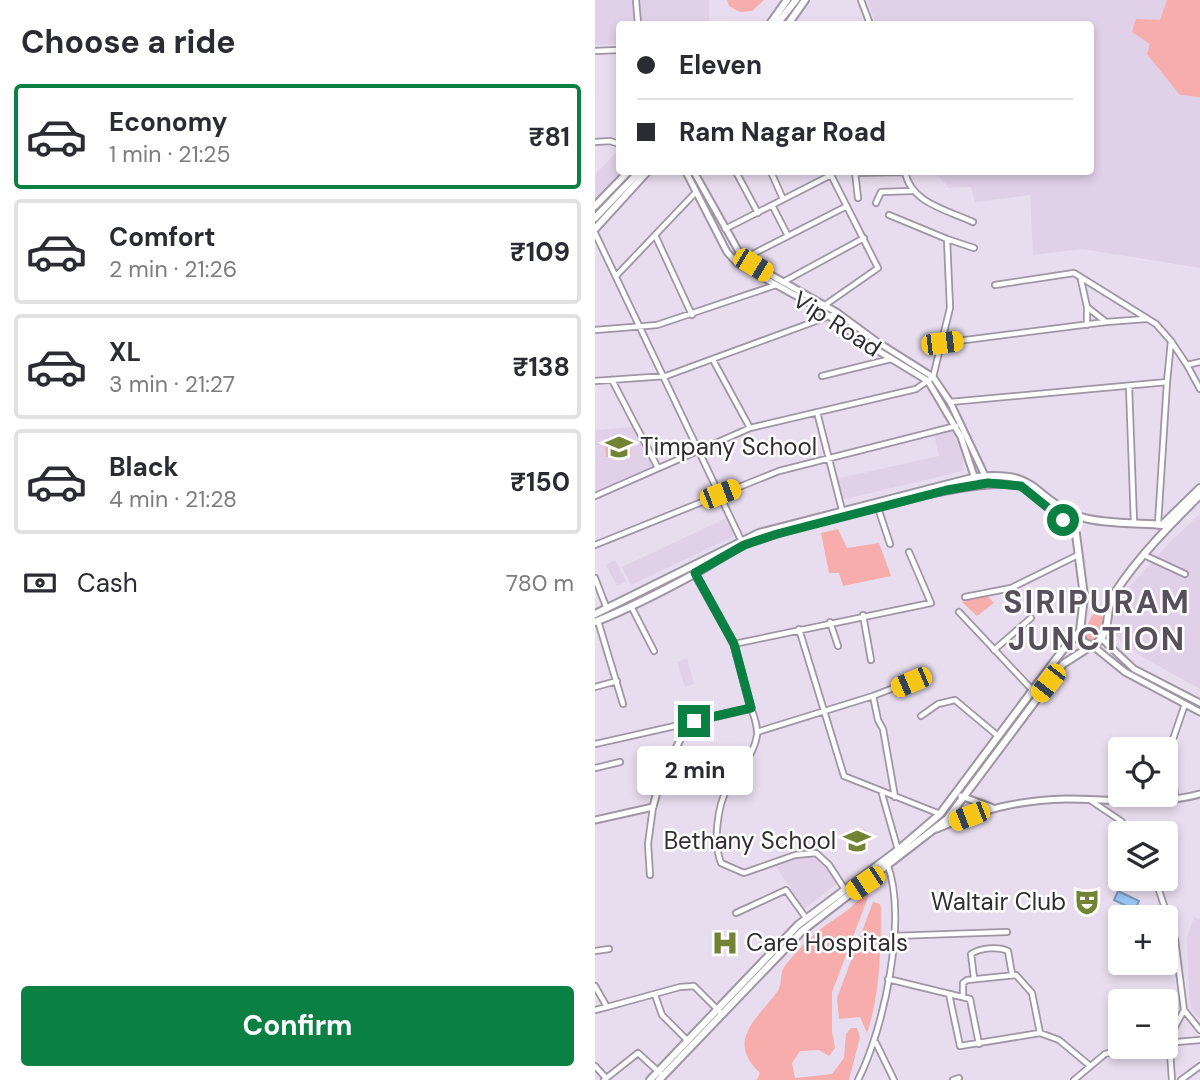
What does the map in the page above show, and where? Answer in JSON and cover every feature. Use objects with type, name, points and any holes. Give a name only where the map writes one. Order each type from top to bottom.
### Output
[{"type":"main road","points":[[772,21],[787,0]]},
{"type":"main road","points":[[779,21],[796,0]]},
{"type":"main road","points":[[790,21],[805,0]]},
{"type":"main road","points":[[595,206],[625,175]]},
{"type":"main road","points":[[595,218],[636,175]]},
{"type":"main road","points":[[595,231],[644,175]]},
{"type":"main road","points":[[596,619],[607,609],[743,542],[842,510],[976,477],[1021,486],[1059,515],[1076,534]]},
{"type":"main road","points":[[596,619],[631,606],[695,573],[743,542],[977,485],[987,480],[1024,479],[1069,512],[1083,517],[1162,525],[1200,488]]},
{"type":"main road","points":[[658,1077],[806,918],[898,850],[940,814],[998,736],[1035,693],[1068,659],[1102,639],[1108,625],[1108,606],[1152,544],[1200,495]]},
{"type":"main road","points":[[658,1077],[688,1041],[802,930],[936,829],[964,798],[1080,631],[1084,611],[1076,534],[1083,517]]},
{"type":"main road","points":[[1143,523],[1153,530],[1152,544]]},
{"type":"main road","points":[[1080,631],[1083,642],[1092,646]]},
{"type":"street","points":[[636,0],[638,21]]},
{"type":"street","points":[[861,0],[869,21]]},
{"type":"street","points":[[595,51],[616,50]]},
{"type":"street","points":[[595,142],[616,143]]},
{"type":"street","name":"Vip Road","points":[[689,175],[731,258],[831,316],[891,359],[930,379],[955,426],[977,485]]},
{"type":"street","name":"Vip Road","points":[[696,175],[743,259],[779,284],[838,313],[930,379],[950,402],[987,480]]},
{"type":"street","points":[[738,175],[758,213]]},
{"type":"street","points":[[772,175],[783,199]]},
{"type":"street","points":[[725,229],[826,175]]},
{"type":"street","points":[[825,305],[878,268],[831,175]]},
{"type":"street","points":[[855,175],[858,198]]},
{"type":"street","points":[[906,175],[912,191],[927,202],[973,222]]},
{"type":"street","points":[[617,275],[697,191]]},
{"type":"street","points":[[876,203],[881,192],[912,191]]},
{"type":"street","points":[[772,205],[788,236]]},
{"type":"street","points":[[743,259],[847,206]]},
{"type":"street","points":[[889,215],[974,248]]},
{"type":"street","points":[[595,231],[743,542]]},
{"type":"street","points":[[655,235],[692,315]]},
{"type":"street","points":[[595,330],[641,327],[692,315],[779,284],[865,238]]},
{"type":"street","points":[[595,496],[699,448],[750,428],[916,389],[930,379],[942,343],[950,303],[947,239]]},
{"type":"street","points":[[995,285],[1068,273],[1080,279],[1163,330],[1200,389]]},
{"type":"street","points":[[1080,279],[1087,306],[1087,325]]},
{"type":"street","points":[[1087,306],[1106,322]]},
{"type":"street","points":[[595,381],[666,376],[838,313]]},
{"type":"street","points":[[942,343],[1147,319]]},
{"type":"street","points":[[1158,524],[1171,341]]},
{"type":"street","points":[[822,376],[891,359]]},
{"type":"street","points":[[713,360],[750,428]]},
{"type":"street","points":[[1187,365],[1200,362]]},
{"type":"street","points":[[612,380],[658,468]]},
{"type":"street","points":[[950,402],[1167,382]]},
{"type":"street","points":[[1129,386],[1135,523]]},
{"type":"street","points":[[817,412],[842,510]]},
{"type":"street","points":[[595,545],[779,471],[955,426]]},
{"type":"street","points":[[878,508],[890,544]]},
{"type":"street","points":[[734,644],[863,615],[931,603],[909,552]]},
{"type":"street","points":[[965,597],[1011,588],[1078,555]]},
{"type":"street","points":[[1144,555],[1185,574]]},
{"type":"street","points":[[695,573],[734,644],[757,732],[749,757],[726,790],[720,806],[718,845],[721,863],[744,873],[795,855],[815,853],[828,865],[844,888]]},
{"type":"street","points":[[595,578],[607,609]]},
{"type":"street","points":[[631,606],[654,651]]},
{"type":"street","points":[[959,612],[1035,693]]},
{"type":"street","points":[[863,615],[871,660]]},
{"type":"street","points":[[994,650],[1031,618]]},
{"type":"street","points":[[596,619],[623,704]]},
{"type":"street","points":[[830,622],[838,646]]},
{"type":"street","points":[[799,629],[843,776],[940,814]]},
{"type":"street","points":[[1102,639],[1134,669],[1200,703]]},
{"type":"street","points":[[1092,646],[1125,672],[1200,712]]},
{"type":"street","points":[[757,732],[873,696],[927,675]]},
{"type":"street","points":[[595,687],[617,681]]},
{"type":"street","points":[[873,696],[878,720],[883,729],[895,797]]},
{"type":"street","points":[[921,716],[938,704],[955,700],[998,736]]},
{"type":"street","points":[[1174,737],[1185,704]]},
{"type":"street","points":[[595,744],[751,708]]},
{"type":"street","points":[[650,874],[649,834],[653,807],[659,784],[688,723]]},
{"type":"street","points":[[595,768],[620,762]]},
{"type":"street","points":[[956,792],[964,798],[991,807]]},
{"type":"street","points":[[882,793],[898,850]]},
{"type":"street","points":[[1178,798],[1200,794]]},
{"type":"street","points":[[1089,800],[1121,821]]},
{"type":"street","points":[[936,829],[991,807],[1108,800]]},
{"type":"street","points":[[595,820],[653,807]]},
{"type":"street","points":[[858,1080],[876,1042],[888,979],[893,936],[888,867],[885,859]]},
{"type":"street","points":[[736,913],[786,890],[806,918]]},
{"type":"street","points":[[1159,891],[1175,939],[1184,1010],[1200,1030]]},
{"type":"street","points":[[893,936],[1007,932]]},
{"type":"street","points":[[595,951],[609,949]]},
{"type":"street","points":[[974,978],[971,954],[979,950],[1008,951],[1012,974]]},
{"type":"street","points":[[963,996],[964,982],[974,978],[1012,974],[1025,982],[1032,993],[1039,1033]]},
{"type":"street","points":[[888,979],[963,996],[973,1005],[979,1044]]},
{"type":"street","points":[[595,986],[607,1007]]},
{"type":"street","points":[[595,1010],[694,986],[719,1012]]},
{"type":"street","points":[[949,994],[958,1044],[979,1044],[1039,1033],[1059,1040],[1089,1065]]},
{"type":"street","points":[[655,995],[662,1015],[688,1041]]},
{"type":"street","points":[[1178,1020],[1184,1010]]},
{"type":"street","points":[[1178,1042],[1200,1040]]},
{"type":"street","points":[[876,1042],[894,1080]]},
{"type":"street","points":[[595,1066],[605,1079],[638,1053],[658,1077]]},
{"type":"street","points":[[1073,1080],[1089,1065],[1108,1054]]},
{"type":"street","points":[[1169,1059],[1171,1080]]},
{"type":"street","points":[[1181,1080],[1200,1066]]},
{"type":"shaded area","points":[[595,0],[709,0],[709,21],[616,21],[616,44],[595,45]]},
{"type":"shaded area","points":[[727,0],[764,0],[752,11],[740,12],[729,6]]},
{"type":"shaded area","points":[[867,0],[1200,0],[1200,268],[1082,249],[1033,255],[1030,195],[975,202],[971,187],[949,188],[938,175],[1094,175],[1094,21],[875,21]]},
{"type":"shaded area","points":[[1167,0],[1200,0],[1200,97],[1180,95],[1147,54],[1150,44],[1132,32],[1136,19],[1160,20]]},
{"type":"shaded area","points":[[616,152],[618,175],[595,198],[595,175]]},
{"type":"shaded area","name":"Timpany School","points":[[634,427],[653,464],[651,469],[595,493],[595,430]]},
{"type":"shaded area","points":[[951,429],[963,455],[963,471],[841,500],[836,479],[939,456],[934,435]]},
{"type":"shaded area","points":[[629,441],[631,454],[606,457],[605,444]]},
{"type":"shaded area","points":[[1200,514],[1200,689],[1139,655],[1116,636],[1110,609],[1168,544]]},
{"type":"shaded area","points":[[727,518],[735,536],[631,585],[622,567]]},
{"type":"shaded area","points":[[838,529],[847,548],[879,543],[891,576],[843,586],[839,573],[829,573],[821,533]]},
{"type":"shaded area","points":[[615,560],[626,581],[617,586],[606,565]]},
{"type":"shaded area","points":[[987,595],[994,603],[977,616],[962,602]]},
{"type":"shaded area","points":[[1101,610],[1104,627],[1095,641],[1089,642],[1086,635],[1088,623],[1095,612]]},
{"type":"shaded area","points":[[687,658],[694,684],[685,687],[677,662]]},
{"type":"shaded area","name":"Bethany School","points":[[864,828],[871,836],[864,842],[869,847],[860,854],[849,840]]},
{"type":"shaded area","points":[[803,856],[815,856],[838,883],[804,909],[775,865]]},
{"type":"shaded area","points":[[870,892],[832,992],[832,1032],[835,1048],[829,1056],[819,1050],[800,1051],[792,1063],[795,1078],[832,1074],[844,1058],[846,1034],[851,1028],[857,1028],[860,1037],[849,1080],[757,1080],[760,1073],[745,1051],[745,1041],[753,1021],[779,989],[784,967],[817,932],[863,894]]},
{"type":"shaded area","points":[[873,902],[880,904],[881,909],[880,956],[875,1003],[867,1033],[860,1017],[839,1019],[837,998]]},
{"type":"shaded area","points":[[1194,917],[1200,919],[1200,1019],[1192,1011],[1189,999],[1187,938]]},
{"type":"water","points":[[1118,891],[1139,901],[1137,905],[1124,905],[1114,900]]},
{"type":"place","name":"Timpany School","points":[[619,447]]},
{"type":"place","name":"Bethany School","points":[[857,841]]},
{"type":"place","name":"Waltair Club","points":[[1087,902]]},
{"type":"place","name":"Care Hospitals","points":[[725,943]]},
{"type":"district","name":"SIRIPURAM JUNCTION","points":[[1097,620]]},
{"type":"route","points":[[694,721],[751,708],[734,644],[695,573],[744,545],[803,526],[947,490],[992,483],[1021,486],[1063,520]]}]
